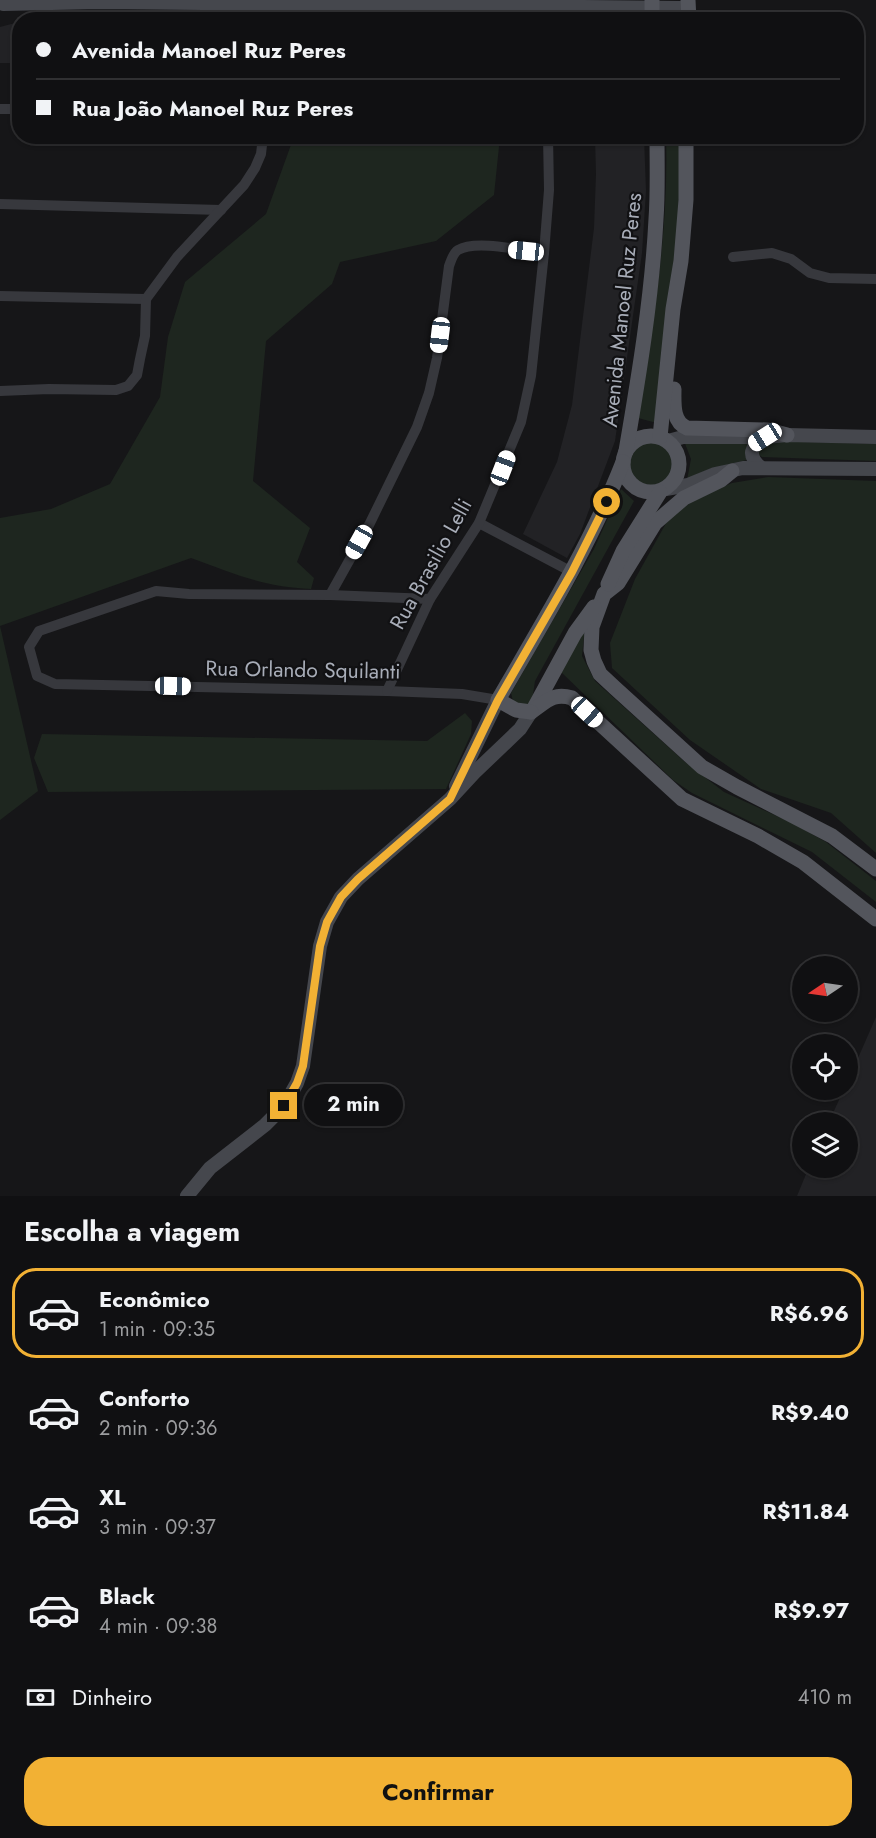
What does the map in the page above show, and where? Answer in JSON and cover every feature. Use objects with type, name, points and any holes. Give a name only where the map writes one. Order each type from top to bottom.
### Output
[{"type":"main road","points":[[4,3],[450,3],[529,12]]},
{"type":"main road","points":[[588,12],[684,9]]},
{"type":"main road","name":"Avenida Manoel Ruz Peres","points":[[498,700],[572,572],[607,502],[625,456],[640,370],[656,220],[657,144]]},
{"type":"main road","points":[[664,439],[673,309],[681,261],[686,201],[686,144]]},
{"type":"main road","points":[[686,201],[695,167],[694,144]]},
{"type":"main road","points":[[673,309],[677,327],[674,407],[677,420],[682,426],[768,430],[786,435]]},
{"type":"main road","points":[[876,437],[786,435],[642,438],[635,441],[625,456],[625,475],[633,486],[646,492],[688,485],[715,474],[761,468],[876,469]]},
{"type":"main road","points":[[761,468],[755,462],[752,451],[755,444],[765,437]]},
{"type":"main road","points":[[664,439],[677,451],[680,465],[676,479],[663,490],[623,551],[595,615],[591,638],[594,661],[600,674],[702,767],[832,836],[876,869]]},
{"type":"main road","points":[[188,1196],[210,1168],[265,1125],[284,1106],[297,1083],[305,1056],[320,946],[327,922],[341,897],[358,879],[450,799],[520,729],[574,633],[604,594],[618,583],[655,524],[684,498],[721,480],[732,471]]},
{"type":"main road","points":[[450,799],[498,700],[516,710],[531,712],[553,697],[562,695],[572,698],[682,800],[803,862],[876,919]]},
{"type":"street","points":[[0,391],[116,390],[124,388],[131,382],[137,375],[145,336],[146,299],[177,257],[244,185],[255,168],[262,144]]},
{"type":"street","name":"Rua Brasilio Lelli","points":[[387,691],[430,599],[479,523],[521,422],[531,376],[544,253],[549,190],[548,144]]},
{"type":"street","points":[[0,204],[221,210]]},
{"type":"street","points":[[430,599],[330,595],[369,525],[417,427],[429,393],[437,358],[452,257],[459,249],[480,246],[544,253]]},
{"type":"street","points":[[733,257],[772,253],[791,259],[810,273],[829,278],[876,279]]},
{"type":"street","points":[[0,296],[146,299]]},
{"type":"street","points":[[479,523],[572,572]]},
{"type":"street","name":"Rua Orlando Squilanti","points":[[330,595],[189,594],[156,591],[39,631],[29,646],[37,676],[55,684],[387,691],[462,694],[498,700]]},
{"type":"shaded area","points":[[12,24],[12,63],[0,63],[0,27]]},
{"type":"shaded area","points":[[291,144],[499,144],[494,195],[436,241],[340,262],[332,284],[266,341],[253,481],[310,528],[297,562],[314,578],[311,589],[264,583],[191,558],[0,626],[0,518],[51,509],[110,484],[160,397],[168,337],[185,282],[266,214]]},
{"type":"shaded area","points":[[595,144],[644,144],[646,191],[642,253],[615,441],[580,534],[567,558],[523,534],[557,462],[572,405],[594,228]]},
{"type":"shaded area","points":[[666,144],[679,144],[679,208],[657,423],[638,418],[662,243]]},
{"type":"shaded area","points":[[752,440],[751,459],[709,469],[687,480],[691,459],[684,441]]},
{"type":"shaded area","points":[[651,441],[666,448],[673,463],[666,478],[651,485],[636,478],[629,463],[636,448]]},
{"type":"shaded area","points":[[766,441],[876,444],[876,461],[762,457],[758,454],[761,443]]},
{"type":"shaded area","points":[[768,477],[876,481],[876,853],[831,813],[761,789],[690,740],[612,668],[610,643],[635,579],[670,516],[701,496],[732,483]]},
{"type":"shaded area","points":[[621,489],[634,501],[535,681],[532,701],[526,706],[514,705],[511,693],[594,549]]},
{"type":"shaded area","points":[[0,626],[38,791],[0,820]]},
{"type":"shaded area","points":[[585,627],[582,656],[595,681],[684,761],[724,792],[794,824],[826,842],[876,881],[876,902],[812,852],[692,793],[673,780],[561,672]]},
{"type":"shaded area","points":[[465,713],[472,721],[471,734],[446,789],[48,792],[34,758],[42,734],[427,741]]},
{"type":"shaded area","points":[[876,1017],[876,1196],[797,1196],[804,1178],[858,1178],[858,1112],[834,1112],[839,1100],[858,1100],[858,1058]]},
{"type":"route","points":[[284,1106],[297,1083],[303,1066],[320,946],[327,922],[341,897],[358,879],[450,799],[498,700],[572,572],[607,502]]}]
